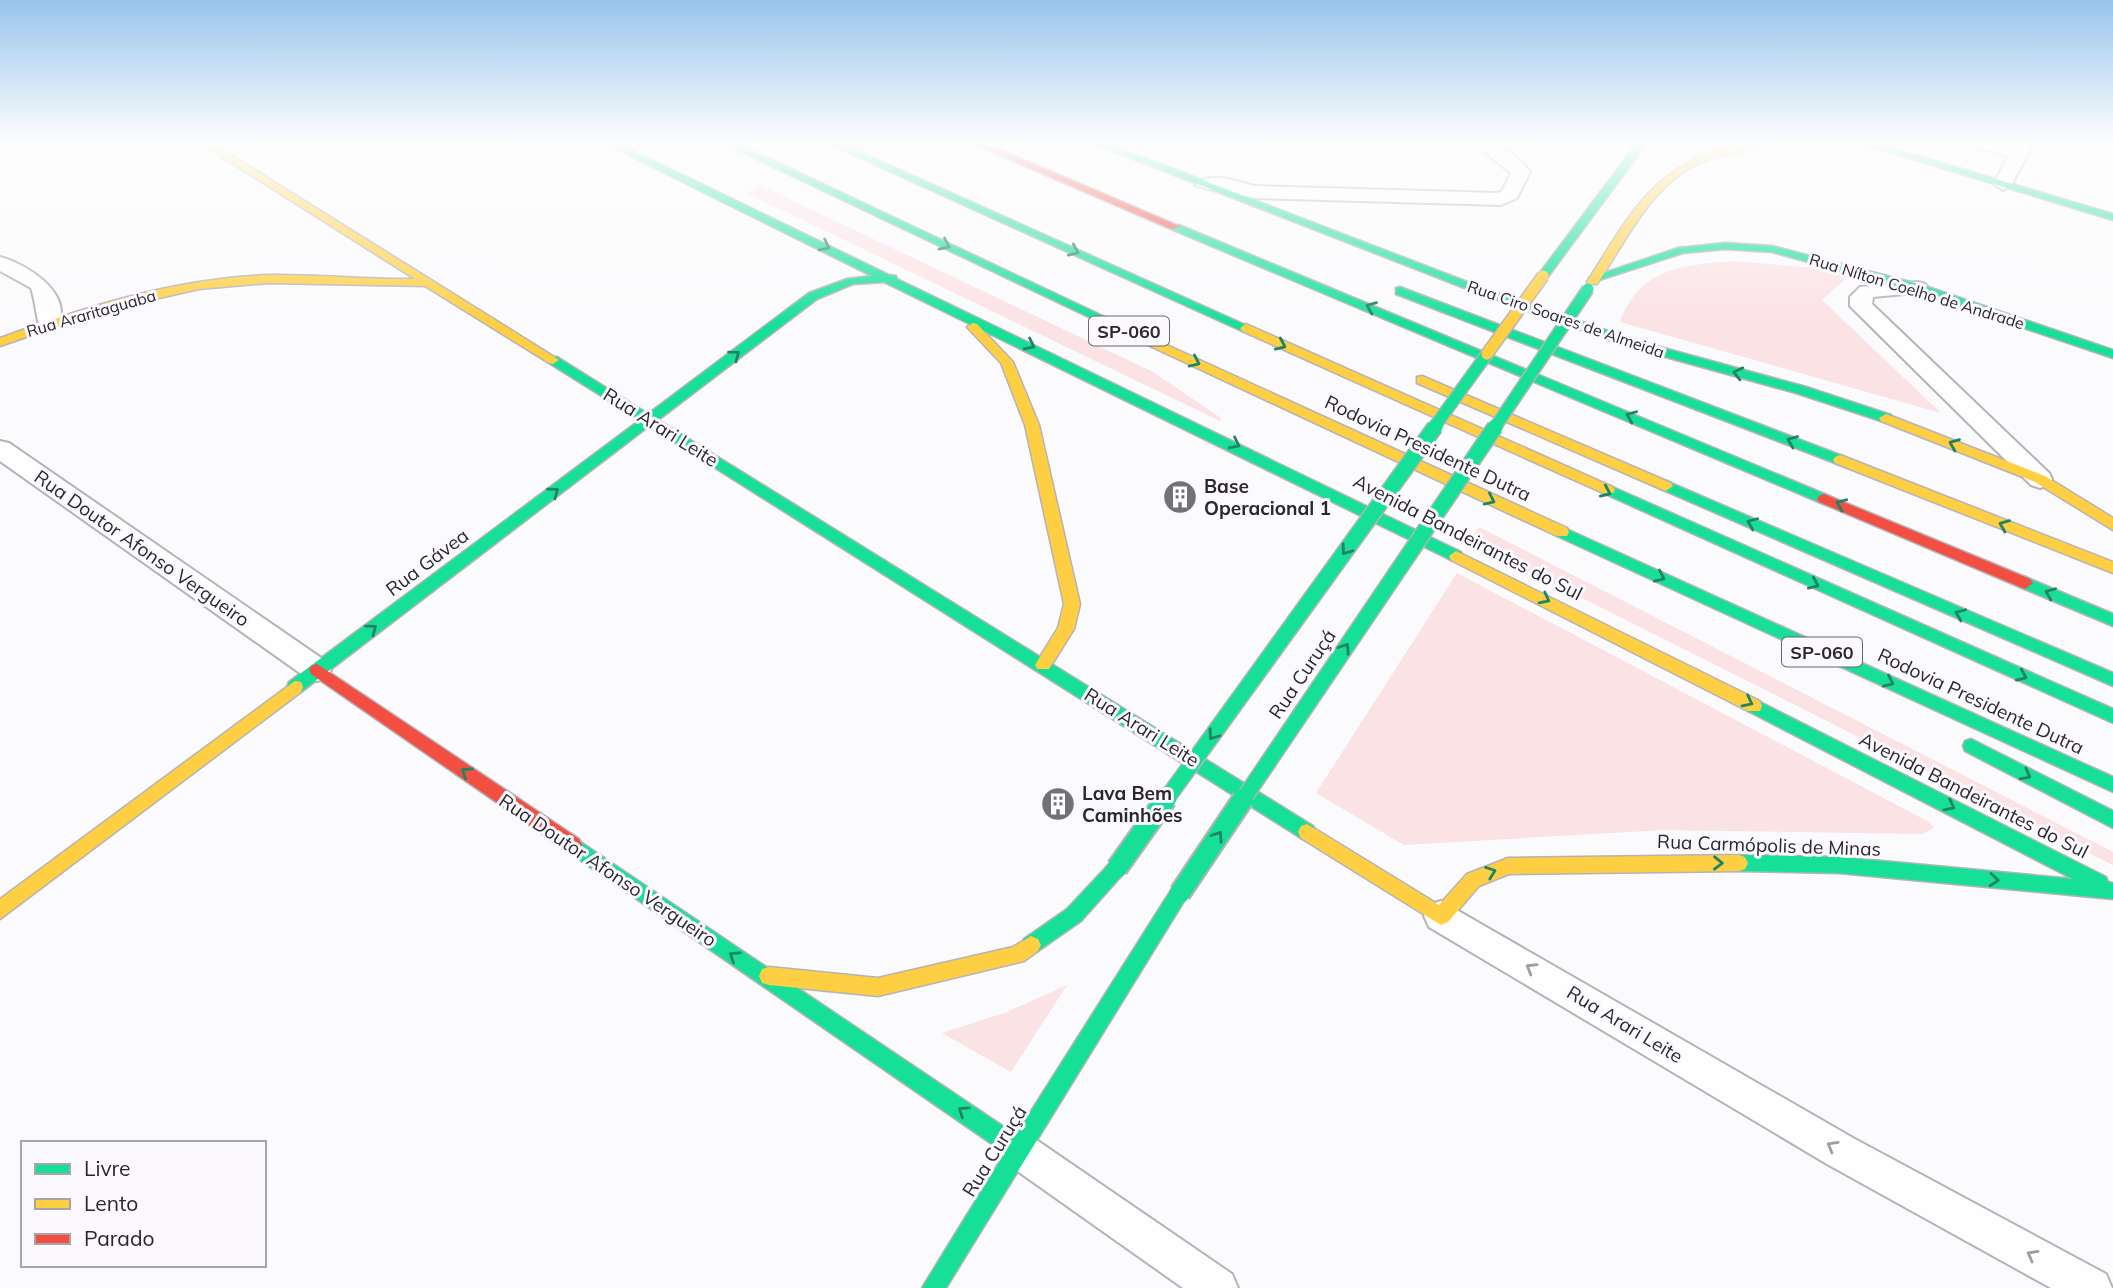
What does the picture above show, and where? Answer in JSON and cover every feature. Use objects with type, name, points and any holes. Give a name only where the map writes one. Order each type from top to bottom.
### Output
[{"type":"main road","name":"Rua Arari Leite","points":[[301,203],[1441,916]]},
{"type":"main road","name":"Avenida Bandeirantes do Sul","points":[[735,203],[1325,489],[1708,681],[2113,891]]},
{"type":"main road","name":"Rodovia Presidente Dutra","points":[[856,203],[1531,519],[2113,785]]},
{"type":"main road","name":"Rodovia Presidente Dutra","points":[[966,203],[2113,716]]},
{"type":"main road","points":[[1118,203],[1588,397],[2113,620]]},
{"type":"main road","points":[[1155,203],[1171,207]]},
{"type":"main road","name":"Rua Ciro Soares de Almeida","points":[[1252,203],[1466,285],[1617,339],[1686,361],[1853,405],[2040,479],[2113,525]]},
{"type":"main road","name":"Rua Curuçá","points":[[762,975],[878,988],[1017,954],[1074,915],[1117,868],[1597,203]]},
{"type":"main road","name":"Rua Curuçá","points":[[933,1288],[1180,892],[1647,203]]},
{"type":"main road","points":[[2067,203],[2113,217]]},
{"type":"main road","name":"Rua Nílton Coelho de Andrade","points":[[1592,283],[1661,255],[1704,248],[1746,246],[1799,254],[1918,288],[2113,354]]},
{"type":"main road","name":"Rua Araritaguaba","points":[[309,278],[356,264],[381,253]]},
{"type":"main road","name":"Rua Araritaguaba","points":[[0,342],[48,322],[133,297],[178,289],[222,283],[309,278],[377,284],[427,282]]},
{"type":"main road","name":"Rua Gávea","points":[[0,910],[813,296],[851,281],[892,278]]},
{"type":"main road","points":[[1388,287],[1635,379],[2113,568]]},
{"type":"main road","points":[[951,306],[1007,362],[1032,425],[1072,604],[1072,619],[1066,635],[1043,665]]},
{"type":"main road","points":[[1402,371],[2113,680]]},
{"type":"main road","points":[[1531,519],[1574,550],[1749,636]]},
{"type":"main road","name":"Rua Doutor Afonso Vergueiro","points":[[317,670],[1020,1150]]},
{"type":"main road","points":[[1961,741],[2113,820]]},
{"type":"main road","name":"Rua Carmópolis de Minas","points":[[1441,916],[1473,880],[1507,866],[1668,862],[1839,865],[2113,891]]},
{"type":"street","points":[[0,263],[40,285],[49,308],[48,322]]},
{"type":"street","points":[[1918,288],[1867,292],[1861,297],[1861,306],[2040,479]]},
{"type":"street","name":"Rua Doutor Afonso Vergueiro","points":[[0,449],[317,670]]},
{"type":"street","name":"Rua Arari Leite","points":[[1441,916],[1840,1151],[2092,1288]]},
{"type":"street","name":"Rua Doutor Afonso Vergueiro","points":[[1020,1150],[1218,1288]]},
{"type":"shaded area","points":[[768,203],[798,203],[1153,372],[1221,418],[1220,421]]},
{"type":"shaded area","points":[[1734,261],[1814,268],[1850,275],[1822,300],[1941,413],[1620,322],[1639,290],[1651,280],[1680,268]]},
{"type":"shaded area","points":[[1479,527],[2113,852],[2113,865],[1469,541]]},
{"type":"shaded area","points":[[1457,573],[1929,822],[1934,828],[1922,834],[1663,830],[1404,845],[1316,793]]},
{"type":"shaded area","points":[[1067,985],[1011,1072],[942,1033],[1007,1012]]},
{"type":"traffic: fast","points":[[732,203],[1456,556]]},
{"type":"traffic: fast","points":[[856,203],[1156,344]]},
{"type":"traffic: fast","points":[[967,203],[1246,328]]},
{"type":"traffic: fast","points":[[1253,203],[1466,285],[1630,343],[1801,390],[1886,418]]},
{"type":"traffic: fast","points":[[1543,276],[1597,203]]},
{"type":"traffic: fast","points":[[2066,203],[2113,217]]},
{"type":"traffic: fast","points":[[1175,227],[1824,499]]},
{"type":"traffic: fast","points":[[1595,278],[1682,250],[1725,246],[1772,249],[1918,288],[2113,354]]},
{"type":"traffic: fast","points":[[295,687],[813,296],[851,281],[892,278]]},
{"type":"traffic: fast","points":[[1180,893],[1588,289]]},
{"type":"traffic: fast","points":[[1400,291],[1840,460]]},
{"type":"traffic: fast","points":[[1117,868],[1487,354]]},
{"type":"traffic: fast","points":[[553,360],[1307,832]]},
{"type":"traffic: fast","points":[[1666,486],[2113,680]]},
{"type":"traffic: fast","points":[[1608,490],[2113,716]]},
{"type":"traffic: fast","points":[[1562,532],[2113,785]]},
{"type":"traffic: fast","points":[[2025,583],[2113,620]]},
{"type":"traffic: fast","points":[[1754,706],[2099,883]]},
{"type":"traffic: fast","points":[[1971,746],[2113,820]]},
{"type":"traffic: fast","points":[[573,845],[1019,1150]]},
{"type":"traffic: fast","points":[[1739,863],[1839,865],[2113,891]]},
{"type":"traffic: fast","points":[[1031,945],[1074,915],[1117,868]]},
{"type":"traffic: fast","points":[[933,1288],[1180,893]]},
{"type":"traffic: slow","points":[[301,203],[553,360]]},
{"type":"traffic: slow","points":[[1593,282],[1644,203]]},
{"type":"traffic: slow","points":[[1487,354],[1543,276]]},
{"type":"traffic: slow","points":[[0,342],[98,309],[199,286],[268,279],[427,282]]},
{"type":"traffic: slow","points":[[973,327],[1007,362],[1032,425],[1072,604],[1066,629],[1043,665]]},
{"type":"traffic: slow","points":[[1246,328],[1608,490]]},
{"type":"traffic: slow","points":[[1156,344],[1562,532]]},
{"type":"traffic: slow","points":[[1422,380],[1666,486]]},
{"type":"traffic: slow","points":[[1886,418],[2040,479],[2113,525]]},
{"type":"traffic: slow","points":[[1840,460],[2113,568]]},
{"type":"traffic: slow","points":[[1456,556],[1754,706]]},
{"type":"traffic: slow","points":[[0,910],[295,687]]},
{"type":"traffic: slow","points":[[1307,832],[1441,916],[1473,880],[1508,866],[1739,863]]},
{"type":"traffic: slow","points":[[769,976],[878,987],[1017,955],[1031,945]]},
{"type":"traffic: jam","points":[[1118,203],[1175,227]]},
{"type":"traffic: jam","points":[[1824,499],[2025,583]]},
{"type":"traffic: jam","points":[[317,670],[573,845]]},
{"type":"place","name":"Base Operacional 1","points":[[1180,497]]},
{"type":"place","name":"Lava Bem Caminhões","points":[[1058,804]]}]
